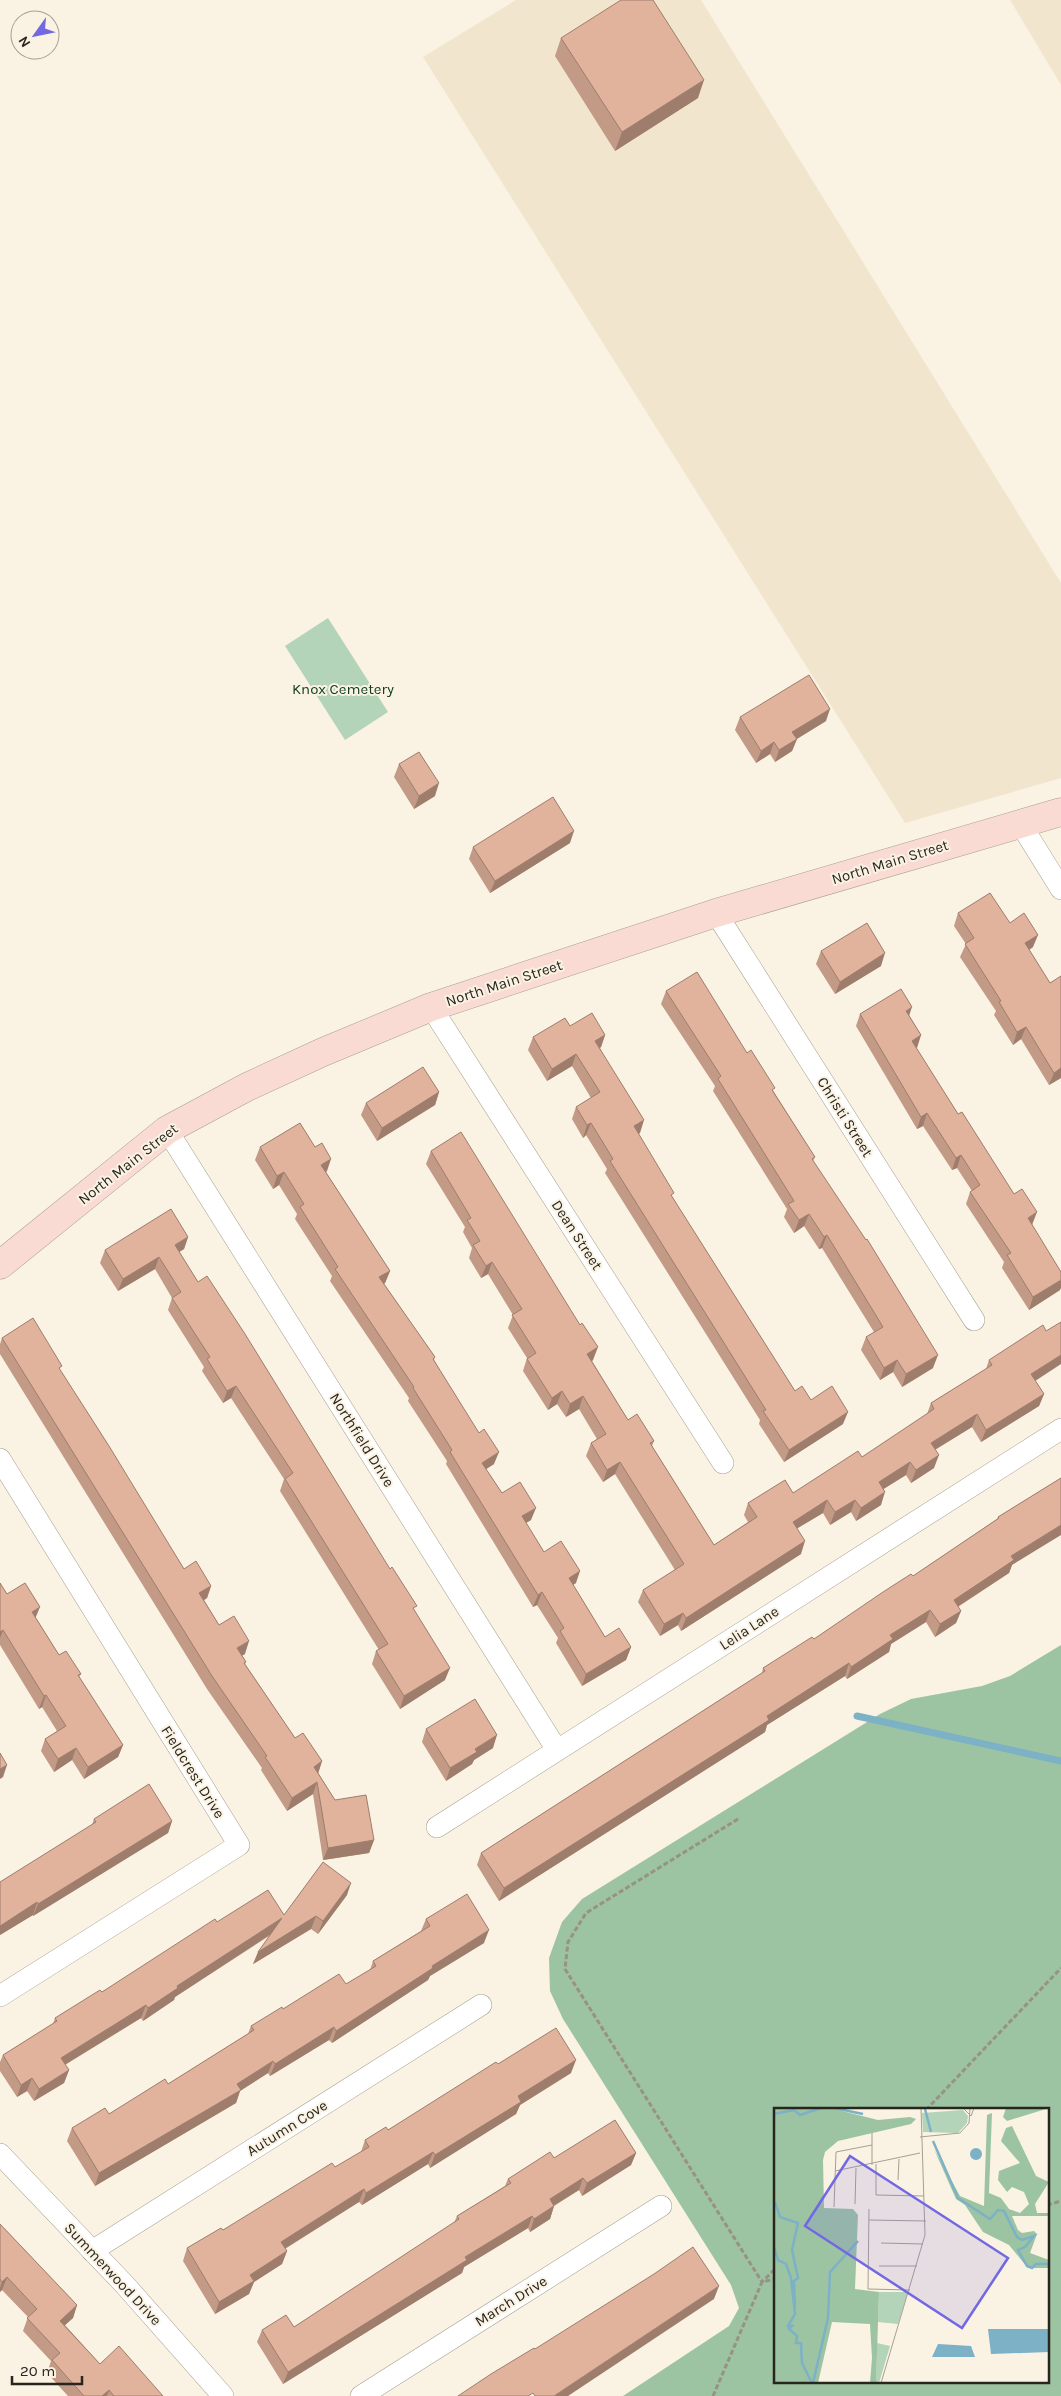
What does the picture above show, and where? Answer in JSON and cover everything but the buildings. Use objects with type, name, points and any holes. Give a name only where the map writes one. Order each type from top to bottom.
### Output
[{"type":"street","name":"North Main Street","points":[[0,1265],[167,1130],[247,1087],[323,1052],[431,1007],[716,914],[1061,812]]},
{"type":"street","points":[[1020,823],[1061,889]]},
{"type":"street","name":"Christi Street","points":[[716,914],[974,1320]]},
{"type":"street","name":"Dean Street","points":[[431,1007],[723,1463]]},
{"type":"street","name":"Northfield Drive","points":[[167,1130],[557,1750]]},
{"type":"street","name":"Lelia Lane","points":[[437,1827],[1061,1429]]},
{"type":"street","name":"Fieldcrest Drive","points":[[0,1459],[238,1845],[0,1996]]},
{"type":"street","name":"Autumn Cove","points":[[92,2251],[481,2005]]},
{"type":"street","name":"Summerwood Drive","points":[[0,2154],[92,2251],[223,2396]]},
{"type":"street","name":"March Drive","points":[[361,2396],[661,2206]]},
{"type":"path","points":[[738,1819],[586,1913],[568,1942],[565,1969],[762,2282]]},
{"type":"path","points":[[928,2108],[1061,1968]]},
{"type":"path","points":[[1048,2205],[1061,2201]]},
{"type":"path","points":[[713,2396],[762,2282],[774,2270]]},
{"type":"path","points":[[762,2282],[774,2279]]},
{"type":"shaded area","points":[[516,0],[701,0],[1061,583],[1061,778],[905,823],[423,57]]},
{"type":"shaded area","points":[[1010,0],[1061,0],[1061,85]]},
{"type":"green space","name":"Knox Cemetery","points":[[328,618],[388,712],[345,740],[285,646]]},
{"type":"green space","points":[[1061,1645],[1061,2396],[623,2396],[729,2326],[739,2308],[731,2285],[563,2019],[550,1991],[549,1958],[562,1922],[582,1899],[880,1714],[911,1699],[982,1686],[1010,1676]]},
{"type":"waterway","points":[[857,1716],[1061,1761]]}]
